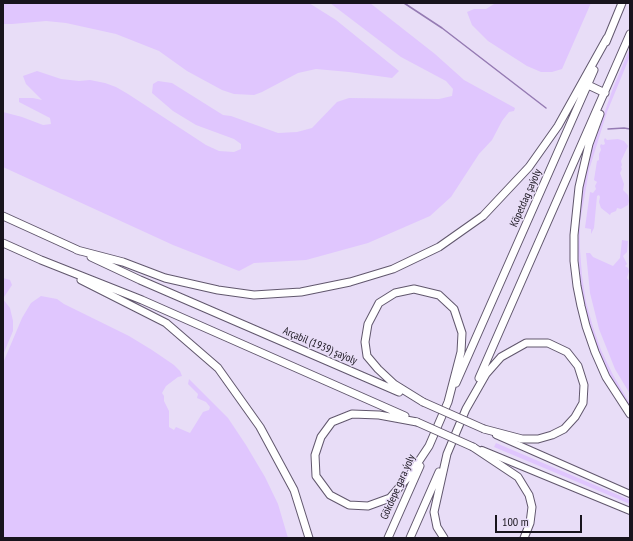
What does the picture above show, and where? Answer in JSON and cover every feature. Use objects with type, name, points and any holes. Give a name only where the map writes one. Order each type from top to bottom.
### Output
[{"type":"main road","name":"Köpetdag şaýoly","points":[[448,402],[588,85],[622,3]]},
{"type":"main road","points":[[630,34],[589,144],[579,187],[574,235],[574,261],[577,286],[586,326],[606,377],[630,414]]},
{"type":"main road","points":[[77,250],[123,262],[165,278],[218,290],[254,295],[301,292],[350,282],[393,269],[439,246],[483,216],[529,167],[558,126],[607,38]]},
{"type":"main road","points":[[410,538],[626,44]]},
{"type":"main road","points":[[588,85],[604,93]]},
{"type":"main road","name":"Arçabil (1939) şaýoly","points":[[3,216],[140,280],[484,429]]},
{"type":"main road","points":[[3,244],[142,300],[473,447],[518,477],[529,495],[532,507],[530,523],[524,538]]},
{"type":"main road","points":[[41,260],[166,323],[218,368],[260,427],[294,490],[309,538]]},
{"type":"main road","points":[[416,422],[379,415],[352,414],[332,422],[321,437],[315,455],[316,476],[330,495],[349,505],[368,506],[390,498],[409,476],[429,446],[448,402],[461,352],[462,332],[454,309],[439,295],[414,289],[395,293],[378,303],[368,324],[365,342],[367,356],[378,369],[394,384],[423,402]]},
{"type":"main road","points":[[466,409],[486,374],[501,357],[526,343],[548,343],[567,352],[578,366],[584,385],[583,403],[575,418],[564,429],[552,435],[538,439],[522,439],[484,429]]},
{"type":"main road","name":"Gökdepe gara ýoly","points":[[388,538],[429,446]]},
{"type":"main road","points":[[444,538],[438,527],[434,512],[447,454]]},
{"type":"street","name":"Arçabil (1939) şaýoly","points":[[484,429],[630,494]]},
{"type":"street","points":[[473,447],[630,512]]},
{"type":"shaded area","points":[[3,3],[309,3],[336,20],[399,71],[392,78],[316,69],[298,73],[254,95],[234,94],[222,90],[187,71],[159,51],[116,34],[66,23],[46,21],[3,24]]},
{"type":"shaded area","points":[[330,3],[370,3],[435,54],[464,80],[515,108],[514,111],[509,112],[502,121],[492,140],[479,154],[451,197],[430,216],[368,243],[306,260],[254,263],[239,271],[173,245],[3,167],[3,112],[43,125],[51,124],[50,118],[19,102],[19,98],[33,98],[42,100],[26,84],[23,76],[37,71],[61,79],[79,81],[90,80],[116,87],[206,145],[219,151],[234,152],[241,149],[241,144],[234,139],[196,125],[173,111],[152,93],[153,84],[158,81],[172,83],[223,115],[231,116],[278,133],[297,132],[312,128],[337,102],[349,98],[439,99],[452,96],[453,89],[446,81],[401,57]]},
{"type":"shaded area","points":[[494,3],[591,3],[562,69],[552,72],[541,72],[527,66],[488,41],[472,25],[467,12],[474,9],[486,9]]},
{"type":"shaded area","points":[[630,48],[630,56],[607,112],[589,170],[580,223],[580,249],[586,302],[593,327],[601,350],[613,375],[630,404],[630,408],[610,376],[598,350],[590,327],[579,276],[578,249],[580,204],[591,151],[613,88]]},
{"type":"shaded area","points":[[605,138],[607,140],[618,139],[624,141],[628,146],[621,161],[622,169],[620,173],[624,184],[623,190],[628,195],[629,201],[628,205],[621,209],[617,208],[616,211],[610,215],[601,208],[599,202],[600,197],[599,195],[597,196],[594,228],[591,234],[591,229],[585,228],[590,192],[593,193],[596,189],[595,186],[597,182],[594,180],[597,161],[599,160],[601,150],[600,146],[601,144],[605,144]]},
{"type":"shaded area","points":[[622,240],[628,241],[627,252],[623,256],[627,264],[625,266],[629,271],[627,278],[630,282],[630,394],[615,369],[599,329],[590,293],[586,253],[590,253],[593,257],[613,266],[620,258]]},
{"type":"shaded area","points":[[3,278],[10,280],[12,285],[4,297]]},
{"type":"shaded area","points":[[41,296],[57,299],[64,304],[129,336],[174,365],[180,371],[182,376],[178,377],[166,386],[162,393],[169,411],[169,427],[174,430],[176,427],[190,433],[203,412],[209,410],[210,407],[206,402],[197,398],[198,394],[188,384],[189,379],[228,418],[246,445],[265,477],[278,504],[288,538],[3,538],[3,363],[22,318],[31,303]]},
{"type":"shaded area","points":[[3,299],[10,308],[13,321],[13,331],[3,355]]},
{"type":"shaded area","points":[[496,443],[630,500],[630,504],[494,447]]},
{"type":"waterway","points":[[404,3],[442,28],[546,108]]},
{"type":"waterway","points":[[608,129],[630,129]]}]
